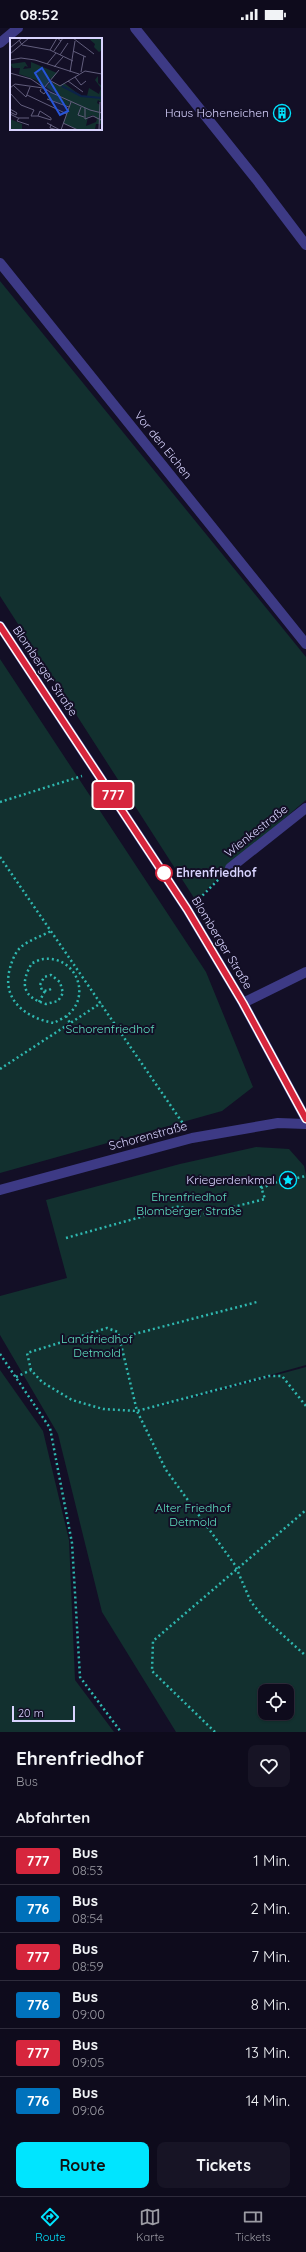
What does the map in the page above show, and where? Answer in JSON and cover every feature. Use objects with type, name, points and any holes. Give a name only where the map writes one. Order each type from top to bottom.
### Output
[{"type":"street","points":[[0,43],[18,28]]},
{"type":"street","points":[[134,28],[256,179],[306,245]]},
{"type":"street","name":"Vor den Eichen","points":[[0,263],[306,644]]},
{"type":"street","name":"Blomberger Straße","points":[[0,626],[187,909],[243,1003],[306,1120]]},
{"type":"street","name":"Wienkestraße","points":[[230,868],[306,808]]},
{"type":"street","points":[[243,1003],[306,972]]},
{"type":"street","name":"Schorenstraße","points":[[0,1190],[192,1138],[278,1123],[306,1124]]},
{"type":"path","points":[[0,802],[77,779],[96,770]]},
{"type":"path","points":[[0,856],[192,1138]]},
{"type":"path","name":"Wienkestraße","points":[[187,909],[208,892],[230,868]]},
{"type":"path","points":[[45,991],[42,990],[40,984],[44,977],[51,975],[60,982],[63,993],[58,1001],[46,1004],[39,1002],[29,995],[24,987],[26,974],[32,963],[44,959],[61,961],[71,968],[79,990],[77,1003],[66,1016],[54,1023],[37,1020],[20,1008],[8,990],[8,976],[12,959],[21,947],[51,931]]},
{"type":"path","points":[[74,973],[78,970]]},
{"type":"path","points":[[39,1002],[45,991],[51,989]]},
{"type":"path","points":[[0,1069],[101,1003]]},
{"type":"path","points":[[66,1016],[70,1023]]},
{"type":"path","points":[[261,1188],[280,1181],[286,1172],[297,1178],[306,1176]]},
{"type":"path","points":[[280,1181],[290,1188],[297,1178]]},
{"type":"path","points":[[66,1238],[180,1206],[197,1216],[265,1199],[259,1181]]},
{"type":"path","points":[[119,1338],[257,1302]]},
{"type":"path","points":[[306,1406],[282,1376],[269,1376],[137,1410],[103,1410],[72,1400],[42,1382],[31,1370],[27,1354],[106,1328],[118,1332],[137,1410],[166,1470],[235,1565],[251,1602],[264,1618],[306,1656]]},
{"type":"path","points":[[0,1354],[50,1428],[72,1543],[80,1677],[121,1732]]},
{"type":"path","points":[[16,1377],[31,1370]]},
{"type":"path","points":[[215,1732],[152,1671],[153,1641],[237,1571],[306,1510]]},
{"type":"green space","points":[[0,281],[306,657],[306,800],[229,866],[196,901],[0,596]]},
{"type":"green space","name":"Schorenfriedhof","points":[[0,659],[206,972],[253,1087],[222,1111],[0,1173]]},
{"type":"green space","points":[[256,1147],[289,1149],[304,1166],[306,1175],[306,1365],[131,1414],[306,1367],[306,1732],[176,1732],[102,1612],[58,1434],[0,1335],[0,1296],[67,1278],[46,1200],[180,1164]]},
{"type":"green space","points":[[0,1370],[43,1431],[69,1540],[75,1680],[114,1732],[0,1732]]},
{"type":"bus line","name":"777","points":[[0,626],[187,909],[243,1003],[306,1119]]},
{"type":"place","name":"Haus Hoheneichen","points":[[282,113]]},
{"type":"place","name":"Ehrenfriedhof","points":[[164,873]]},
{"type":"place","name":"Kriegerdenkmal","points":[[288,1180]]},
{"type":"park label","name":"Ehrenfriedhof Blomberger Straße","points":[[189,1204]]},
{"type":"park label","name":"Landfriedhof Detmold","points":[[97,1346]]},
{"type":"park label","name":"Alter Friedhof Detmold","points":[[193,1515]]}]
